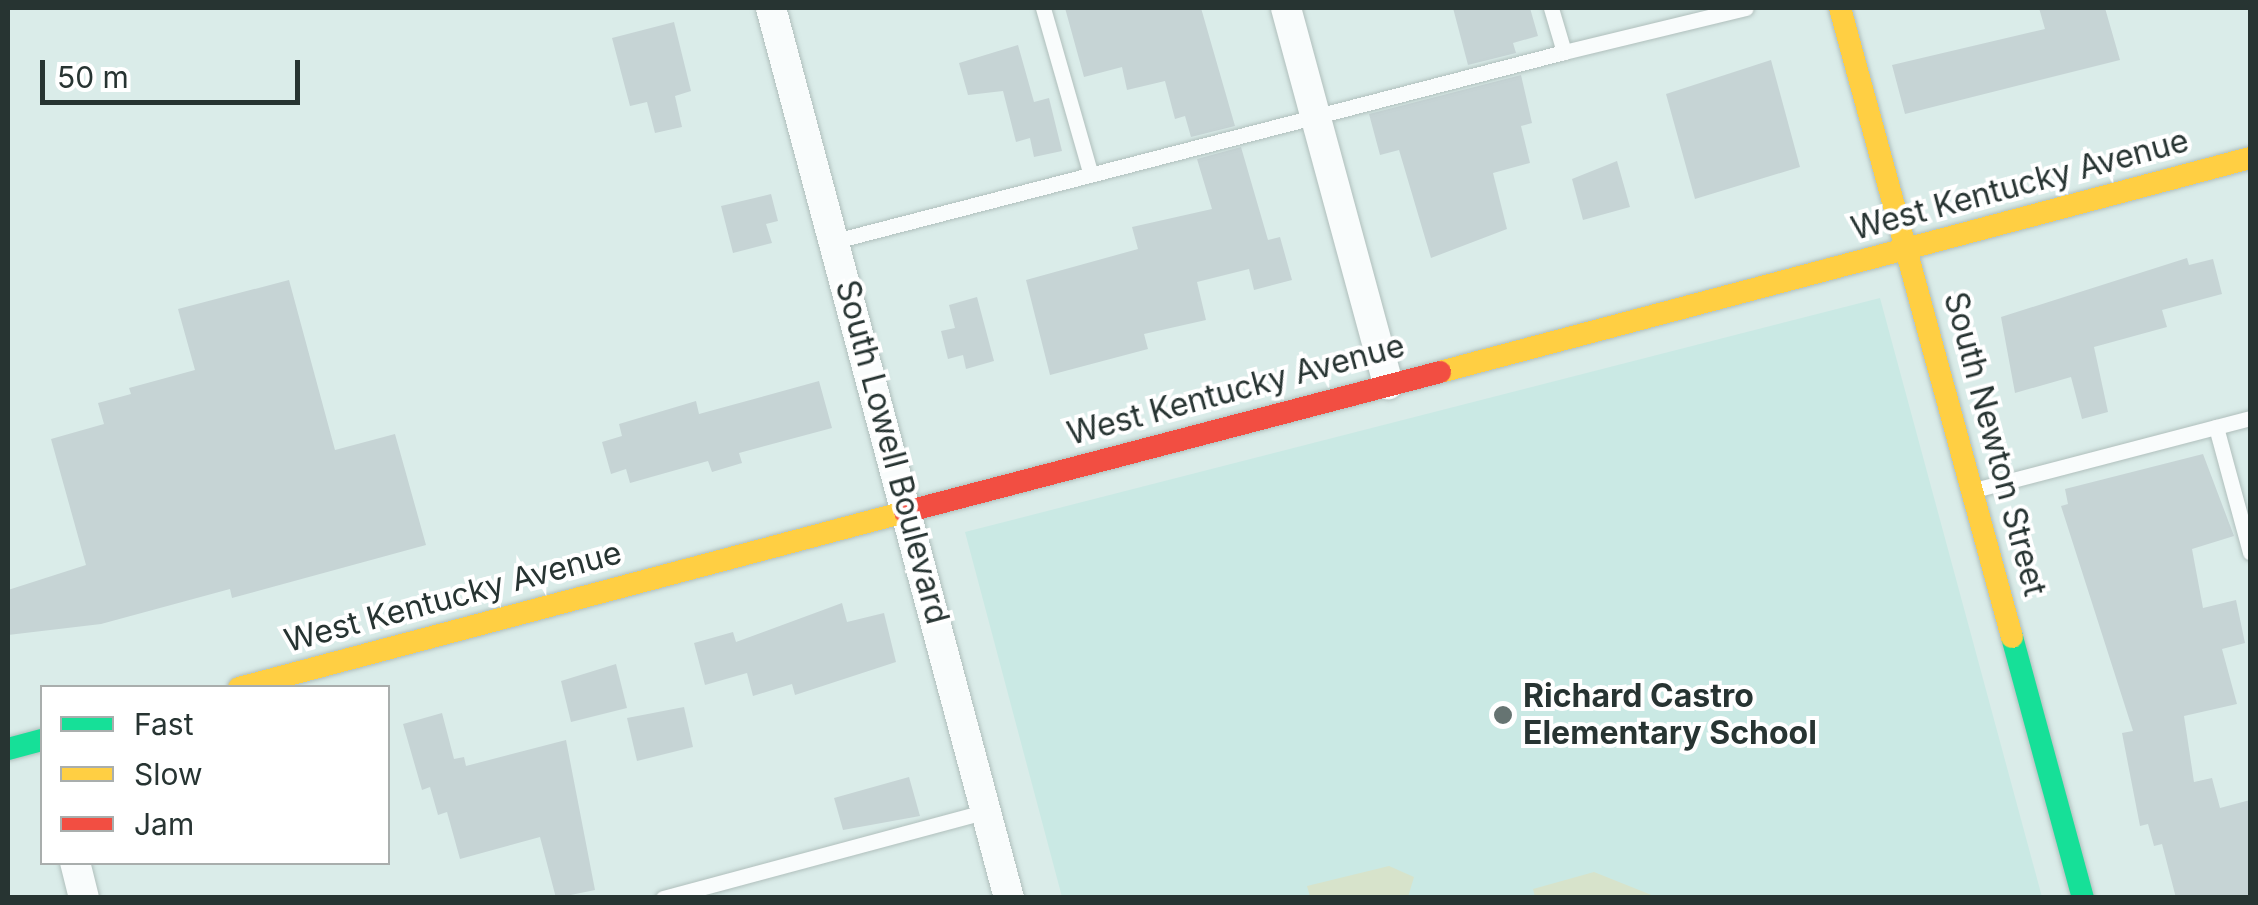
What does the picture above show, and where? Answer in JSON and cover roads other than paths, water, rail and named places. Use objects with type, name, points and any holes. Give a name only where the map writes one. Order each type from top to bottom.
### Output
[{"type":"street","name":"South Lowell Boulevard","points":[[772,8],[1009,898]]},
{"type":"street","points":[[1286,8],[1388,384]]},
{"type":"street","name":"South Newton Street","points":[[1840,8],[1909,248],[2083,898]]},
{"type":"street","name":"West Kentucky Avenue","points":[[250,685],[2250,158]]},
{"type":"street","points":[[8,749],[40,741]]},
{"type":"street","points":[[76,865],[84,898]]},
{"type":"lane","points":[[1043,8],[1090,172]]},
{"type":"lane","points":[[1552,8],[1564,52]]},
{"type":"lane","points":[[835,241],[1090,172],[1746,8]]},
{"type":"lane","points":[[1974,490],[2250,418]]},
{"type":"lane","points":[[2216,427],[2250,552]]},
{"type":"lane","points":[[663,898],[987,812]]},
{"type":"place","name":"Richard Castro Elementary School","points":[[1503,715]]}]
